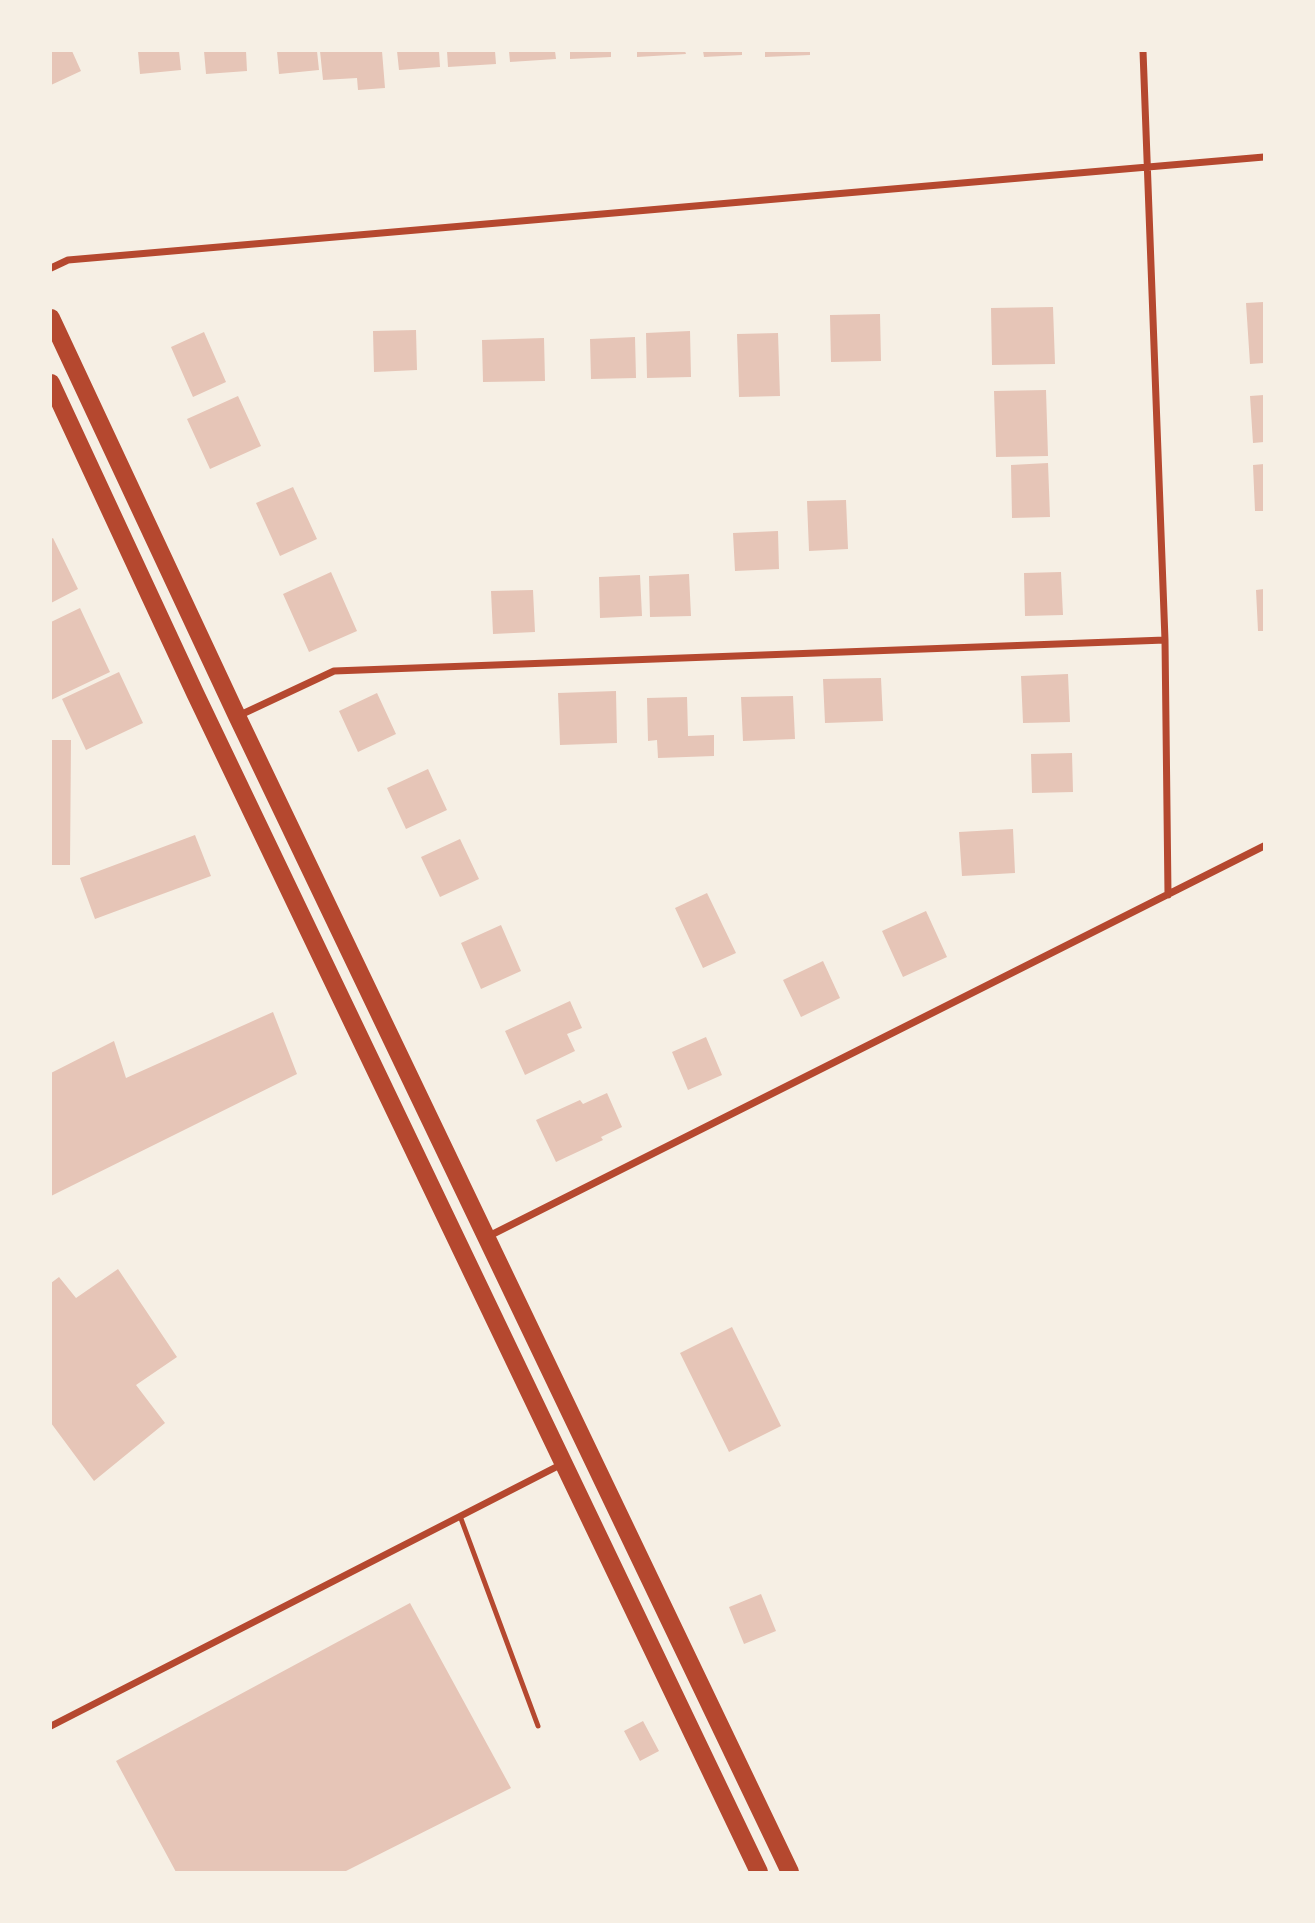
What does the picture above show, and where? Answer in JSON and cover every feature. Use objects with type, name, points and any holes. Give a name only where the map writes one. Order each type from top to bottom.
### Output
[{"type":"main road","points":[[51,318],[237,716],[790,1872]]},
{"type":"main road","points":[[51,383],[212,728],[759,1872]]},
{"type":"main road","points":[[212,728],[237,716]]},
{"type":"main road","points":[[562,1464],[588,1450]]},
{"type":"street","points":[[1143,51],[1166,640],[1168,895]]},
{"type":"street","points":[[51,268],[68,260],[1264,157]]},
{"type":"street","points":[[237,716],[334,671],[1166,640]]},
{"type":"street","points":[[486,1238],[1264,846]]},
{"type":"street","points":[[51,1726],[562,1464]]},
{"type":"lane","points":[[460,1516],[538,1726]]},
{"type":"building","points":[[51,51],[72,51],[81,71],[51,85]]},
{"type":"building","points":[[138,51],[179,51],[181,70],[140,74]]},
{"type":"building","points":[[204,51],[246,51],[247,71],[206,74]]},
{"type":"building","points":[[277,51],[317,51],[319,70],[279,74]]},
{"type":"building","points":[[320,51],[382,51],[385,88],[358,90],[357,78],[323,80]]},
{"type":"building","points":[[397,51],[439,51],[440,67],[399,70]]},
{"type":"building","points":[[447,51],[495,51],[496,64],[448,67]]},
{"type":"building","points":[[509,51],[555,51],[556,59],[510,62]]},
{"type":"building","points":[[570,51],[611,51],[611,57],[570,59]]},
{"type":"building","points":[[637,51],[685,51],[686,54],[637,57]]},
{"type":"building","points":[[703,51],[742,51],[742,55],[704,57]]},
{"type":"building","points":[[765,51],[810,51],[810,55],[765,57]]},
{"type":"building","points":[[1264,302],[1264,363],[1250,364],[1246,303]]},
{"type":"building","points":[[1053,307],[1055,364],[992,365],[991,308]]},
{"type":"building","points":[[880,314],[881,361],[831,362],[830,315]]},
{"type":"building","points":[[416,330],[417,370],[374,372],[373,331]]},
{"type":"building","points":[[690,331],[691,377],[647,378],[646,333]]},
{"type":"building","points":[[204,332],[226,382],[193,397],[171,347]]},
{"type":"building","points":[[778,333],[780,396],[739,397],[737,334]]},
{"type":"building","points":[[635,337],[636,378],[591,379],[590,339]]},
{"type":"building","points":[[544,338],[545,381],[483,382],[482,340]]},
{"type":"building","points":[[1046,390],[1048,456],[996,457],[994,391]]},
{"type":"building","points":[[1264,395],[1264,442],[1253,443],[1250,396]]},
{"type":"building","points":[[238,396],[261,446],[210,469],[187,419]]},
{"type":"building","points":[[1048,463],[1050,517],[1012,518],[1011,465]]},
{"type":"building","points":[[1264,464],[1264,511],[1255,511],[1253,465]]},
{"type":"building","points":[[293,487],[317,539],[280,556],[256,503]]},
{"type":"building","points":[[846,500],[848,549],[809,551],[807,501]]},
{"type":"building","points":[[778,531],[779,569],[735,571],[733,533]]},
{"type":"building","points":[[53,538],[78,589],[51,603],[51,539]]},
{"type":"building","points":[[331,572],[357,631],[309,652],[283,594]]},
{"type":"building","points":[[1061,572],[1063,615],[1025,616],[1024,573]]},
{"type":"building","points":[[689,574],[691,616],[650,617],[649,576]]},
{"type":"building","points":[[640,575],[642,616],[600,618],[599,577]]},
{"type":"building","points":[[1264,589],[1264,631],[1258,631],[1256,590]]},
{"type":"building","points":[[533,590],[535,632],[493,634],[491,591]]},
{"type":"building","points":[[80,608],[110,672],[51,700],[51,622]]},
{"type":"building","points":[[119,672],[143,723],[86,750],[62,699]]},
{"type":"building","points":[[1068,674],[1070,722],[1023,723],[1021,676]]},
{"type":"building","points":[[881,678],[883,721],[825,723],[823,679]]},
{"type":"building","points":[[616,691],[617,743],[560,745],[558,693]]},
{"type":"building","points":[[377,693],[396,734],[358,752],[339,711]]},
{"type":"building","points":[[793,696],[795,739],[743,741],[741,697]]},
{"type":"building","points":[[687,697],[688,736],[714,735],[714,756],[658,758],[657,740],[648,741],[647,698]]},
{"type":"building","points":[[51,740],[71,740],[70,865],[51,865]]},
{"type":"building","points":[[1072,753],[1073,792],[1032,793],[1031,754]]},
{"type":"building","points":[[428,769],[447,810],[406,829],[387,788]]},
{"type":"building","points":[[1013,829],[1015,873],[962,876],[959,832]]},
{"type":"building","points":[[195,835],[211,876],[95,919],[80,878]]},
{"type":"building","points":[[460,839],[479,879],[440,897],[421,857]]},
{"type":"building","points":[[707,893],[736,953],[703,968],[675,908]]},
{"type":"building","points":[[926,911],[947,957],[903,977],[882,931]]},
{"type":"building","points":[[501,925],[521,971],[481,989],[461,943]]},
{"type":"building","points":[[823,961],[840,998],[801,1017],[783,980]]},
{"type":"building","points":[[570,1001],[582,1028],[567,1034],[575,1051],[525,1075],[505,1031]]},
{"type":"building","points":[[273,1012],[297,1074],[51,1196],[51,1073],[114,1041],[126,1078]]},
{"type":"building","points":[[706,1037],[722,1075],[688,1090],[672,1052]]},
{"type":"building","points":[[607,1093],[622,1127],[601,1137],[603,1140],[556,1162],[536,1120],[580,1100],[583,1104]]},
{"type":"building","points":[[118,1269],[177,1357],[136,1385],[165,1423],[94,1481],[51,1423],[51,1283],[59,1277],[76,1298]]},
{"type":"building","points":[[732,1327],[781,1426],[729,1452],[680,1353]]},
{"type":"building","points":[[761,1594],[776,1631],[744,1644],[729,1607]]},
{"type":"building","points":[[410,1603],[511,1788],[344,1872],[176,1872],[116,1761]]},
{"type":"building","points":[[643,1721],[659,1751],[640,1761],[624,1731]]}]
